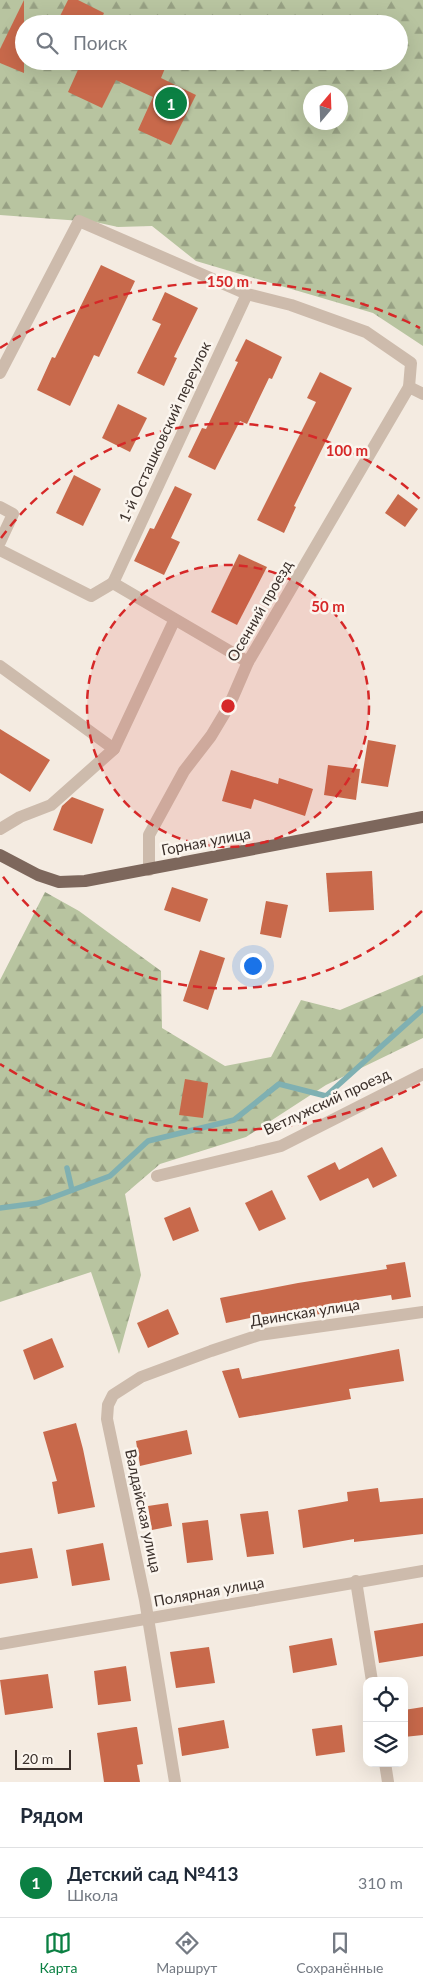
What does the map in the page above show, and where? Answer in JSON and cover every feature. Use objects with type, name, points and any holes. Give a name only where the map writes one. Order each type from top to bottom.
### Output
[{"type":"main road","name":"Горная улица","points":[[0,855],[38,875],[59,882],[85,881],[423,817]]},
{"type":"street","points":[[0,373],[79,221],[246,294],[291,305],[366,332],[411,363],[409,387],[423,394]]},
{"type":"street","name":"1-й Осташковский переулок","points":[[112,583],[246,294]]},
{"type":"street","name":"Осенний проезд","points":[[149,870],[149,834],[184,771],[211,736],[229,706],[248,662],[409,387]]},
{"type":"street","points":[[0,507],[13,514],[0,542]]},
{"type":"street","points":[[0,550],[91,596],[112,583],[174,621],[248,662]]},
{"type":"street","points":[[0,829],[20,817],[51,805],[114,749],[174,621]]},
{"type":"street","points":[[0,666],[114,749]]},
{"type":"street","name":"Ветлужский проезд","points":[[156,1176],[281,1146],[423,1074]]},
{"type":"street","name":"Двинская улица","points":[[113,1395],[140,1377],[210,1350],[259,1335],[423,1312]]},
{"type":"street","name":"Валдайская улица","points":[[113,1395],[108,1405],[107,1419],[148,1620],[175,1782]]},
{"type":"street","name":"Полярная улица","points":[[0,1644],[148,1620],[356,1581],[423,1571]]},
{"type":"street","points":[[356,1581],[371,1677]]},
{"type":"street","points":[[386,1767],[388,1782]]},
{"type":"green space","points":[[0,0],[423,0],[423,346],[373,313],[196,261],[152,226],[118,227],[95,222],[0,215]]},
{"type":"green space","points":[[45,892],[79,911],[161,971],[162,1028],[225,1066],[271,1057],[301,1000],[340,1010],[423,975],[423,1038],[326,1085],[246,1137],[160,1164],[125,1194],[141,1275],[119,1354],[91,1272],[0,1302],[0,980]]},
{"type":"building","points":[[24,0],[24,15],[17,15]]},
{"type":"building","points":[[68,0],[78,0],[104,13],[103,15],[60,15]]},
{"type":"building","points":[[15,18],[15,69],[0,63],[0,49]]},
{"type":"building","points":[[78,70],[164,70],[161,78],[196,95],[171,145],[138,130],[153,97],[116,80],[102,108],[68,92]]},
{"type":"building","points":[[101,265],[135,281],[99,357],[94,355],[70,406],[37,390],[52,357],[55,358]]},
{"type":"building","points":[[165,292],[198,308],[174,357],[177,358],[164,386],[137,373],[161,324],[152,320]]},
{"type":"building","points":[[246,339],[282,357],[272,379],[269,378],[247,424],[240,421],[215,470],[188,457],[202,428],[206,429],[238,362],[235,361]]},
{"type":"building","points":[[320,372],[352,388],[294,506],[296,507],[284,533],[257,520],[316,402],[307,398]]},
{"type":"building","points":[[118,404],[147,418],[130,452],[102,438]]},
{"type":"building","points":[[74,475],[101,489],[83,526],[56,513]]},
{"type":"building","points":[[175,486],[192,494],[171,538],[180,542],[164,575],[134,561],[150,528],[154,529]]},
{"type":"building","points":[[398,494],[418,509],[405,527],[385,513]]},
{"type":"building","points":[[239,554],[267,567],[237,625],[211,612]]},
{"type":"building","points":[[0,729],[50,760],[30,792],[0,773]]},
{"type":"building","points":[[368,740],[396,745],[388,787],[361,783]]},
{"type":"building","points":[[328,765],[360,769],[356,800],[324,795]]},
{"type":"building","points":[[231,770],[278,784],[279,778],[313,789],[305,816],[254,799],[251,809],[222,801]]},
{"type":"building","points":[[72,797],[104,809],[92,844],[53,830],[62,806]]},
{"type":"building","points":[[372,871],[374,910],[329,912],[326,873]]},
{"type":"building","points":[[172,887],[208,899],[200,922],[164,910]]},
{"type":"building","points":[[266,901],[288,905],[281,938],[260,934]]},
{"type":"building","points":[[200,950],[225,958],[208,1010],[183,1001]]},
{"type":"building","points":[[185,1079],[208,1083],[203,1118],[179,1115]]},
{"type":"building","points":[[382,1147],[397,1176],[373,1188],[368,1178],[320,1201],[307,1176],[335,1162],[339,1170]]},
{"type":"building","points":[[272,1190],[286,1219],[259,1231],[245,1203]]},
{"type":"building","points":[[190,1207],[199,1231],[173,1241],[164,1218]]},
{"type":"building","points":[[405,1262],[411,1297],[392,1300],[391,1295],[326,1305],[328,1313],[313,1315],[313,1312],[275,1319],[274,1313],[226,1323],[220,1298],[387,1269],[386,1265]]},
{"type":"building","points":[[168,1309],[179,1334],[148,1348],[137,1323]]},
{"type":"building","points":[[52,1338],[64,1367],[34,1380],[23,1350]]},
{"type":"building","points":[[399,1349],[404,1381],[349,1389],[351,1399],[239,1418],[222,1371],[239,1368],[242,1379]]},
{"type":"building","points":[[76,1423],[95,1507],[58,1514],[52,1482],[57,1481],[43,1432]]},
{"type":"building","points":[[187,1430],[192,1454],[140,1466],[136,1441]]},
{"type":"building","points":[[378,1488],[380,1502],[423,1498],[423,1534],[354,1542],[354,1539],[303,1548],[298,1510],[348,1501],[347,1492]]},
{"type":"building","points":[[168,1503],[172,1526],[152,1530],[148,1506]]},
{"type":"building","points":[[268,1511],[274,1554],[247,1557],[240,1514]]},
{"type":"building","points":[[208,1520],[213,1560],[187,1563],[182,1523]]},
{"type":"building","points":[[103,1543],[110,1580],[72,1586],[66,1550]]},
{"type":"building","points":[[32,1548],[38,1578],[0,1584],[0,1553]]},
{"type":"building","points":[[423,1623],[423,1656],[379,1663],[374,1631]]},
{"type":"building","points":[[332,1638],[337,1665],[293,1673],[289,1646]]},
{"type":"building","points":[[209,1647],[215,1683],[176,1688],[170,1652]]},
{"type":"building","points":[[126,1666],[131,1701],[98,1705],[94,1671]]},
{"type":"building","points":[[48,1674],[53,1708],[5,1715],[0,1680]]},
{"type":"building","points":[[423,1707],[423,1735],[408,1737],[408,1709]]},
{"type":"building","points":[[224,1720],[229,1748],[182,1756],[178,1728]]},
{"type":"building","points":[[342,1725],[345,1752],[316,1756],[312,1729]]},
{"type":"building","points":[[137,1727],[143,1764],[137,1765],[140,1782],[104,1782],[97,1733]]},
{"type":"waterway","points":[[0,1208],[38,1203],[110,1176],[148,1141],[234,1120],[279,1084],[326,1096],[423,1009]]},
{"type":"waterway","points":[[67,1168],[72,1190]]},
{"type":"place","name":"Детский сад №413","points":[[171,103]]}]
